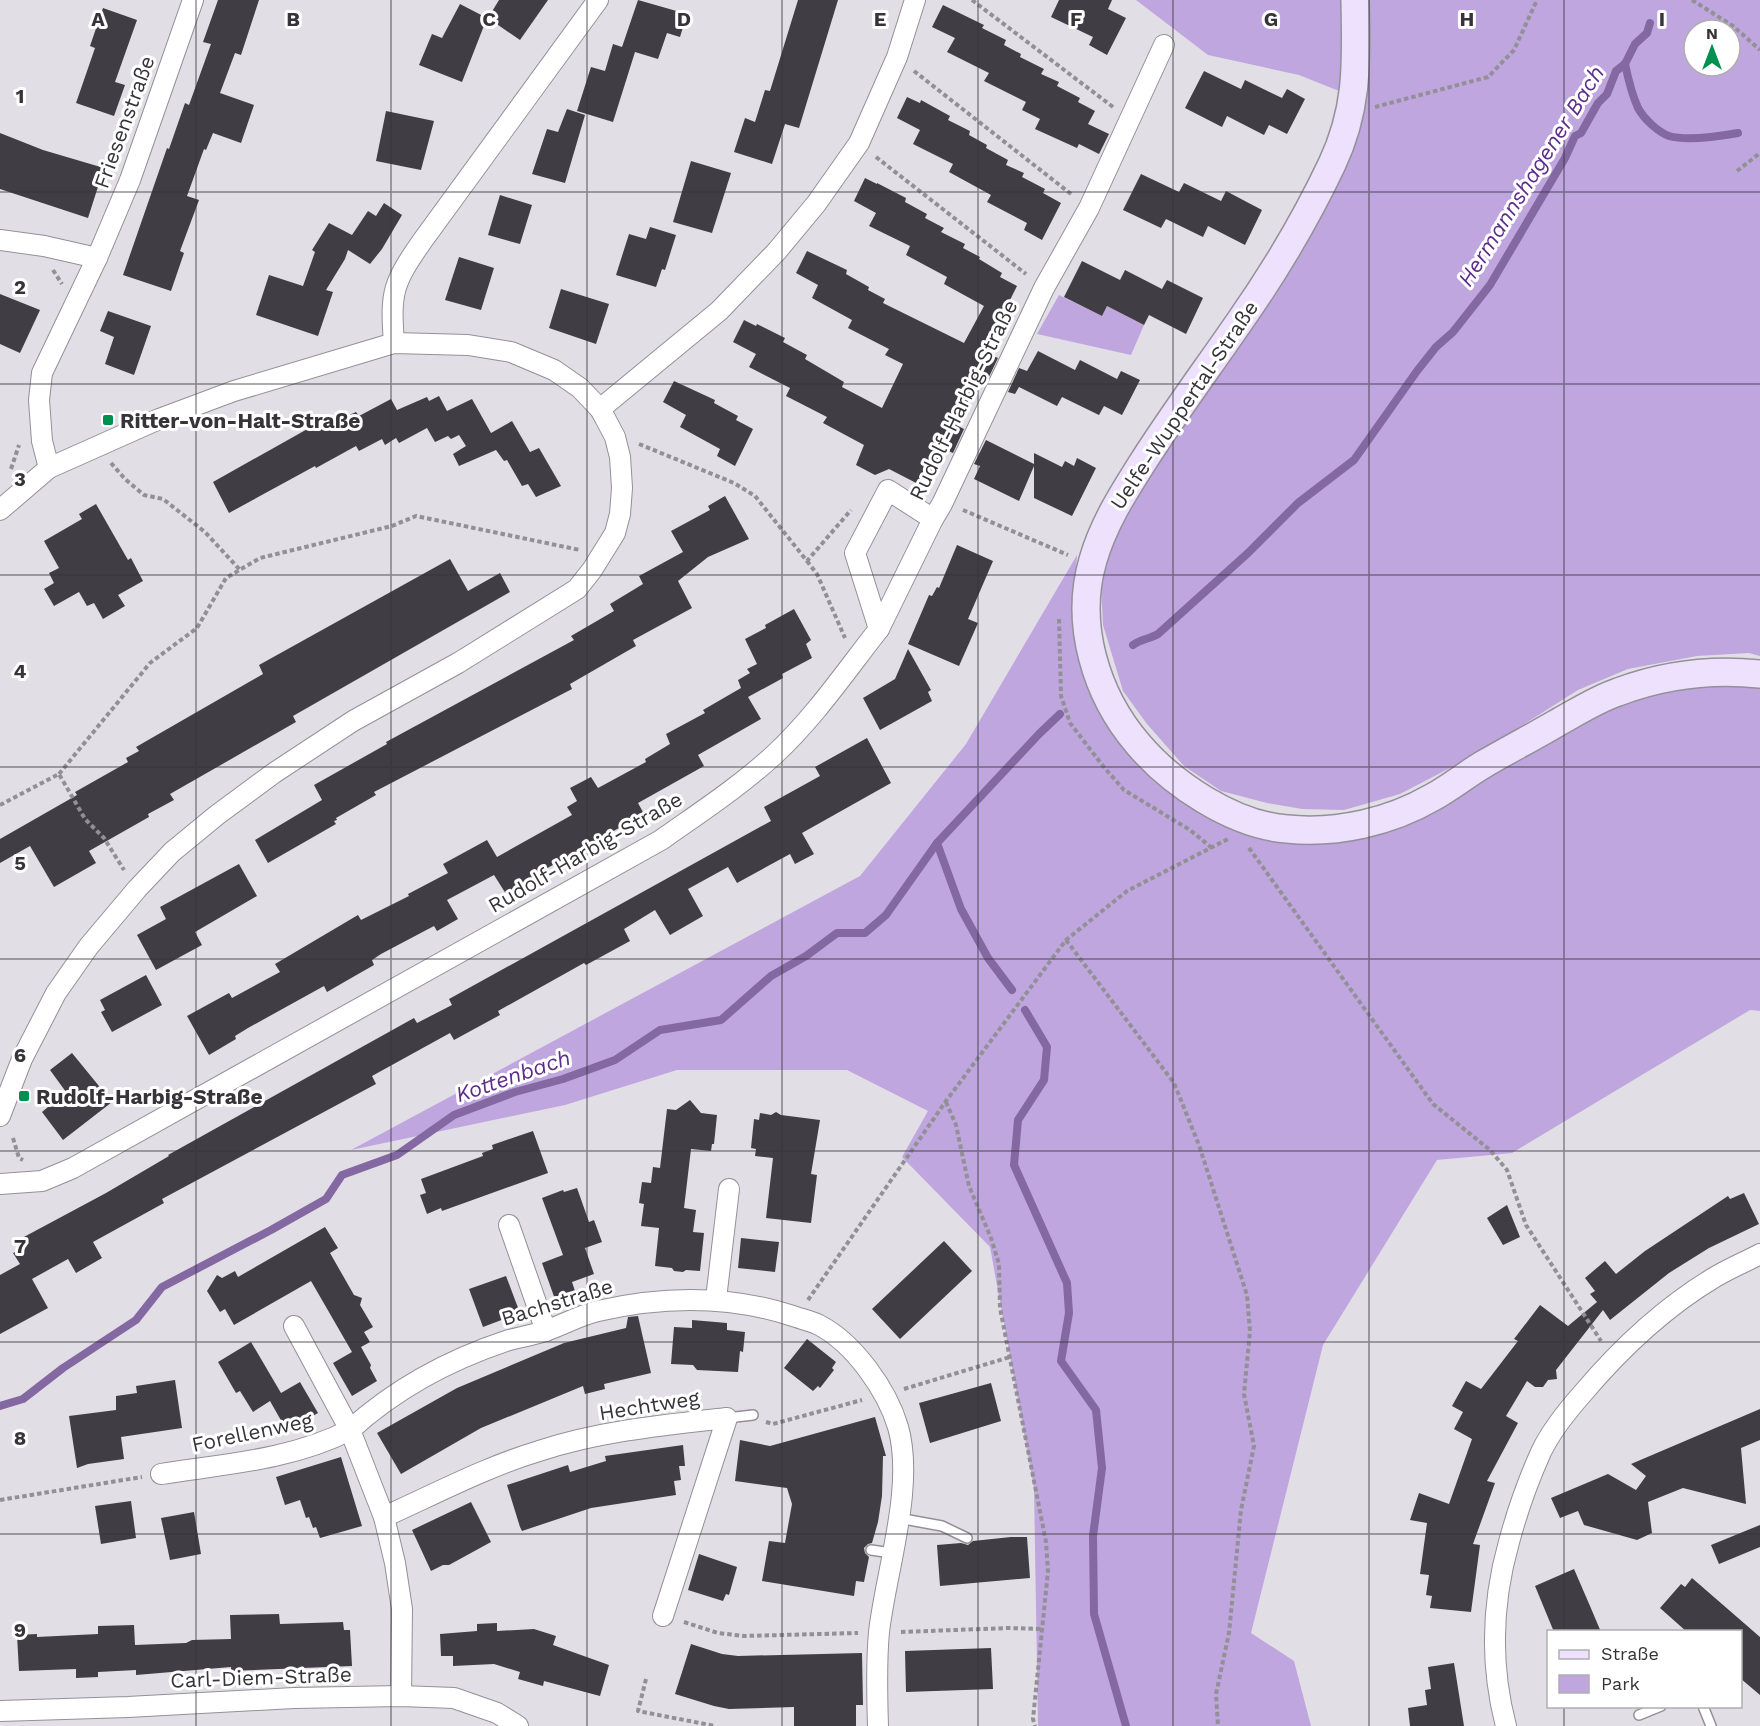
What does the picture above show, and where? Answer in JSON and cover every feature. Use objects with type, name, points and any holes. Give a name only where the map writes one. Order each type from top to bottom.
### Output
[{"type":"main road","name":"Uelfe-Wuppertal-Straße","points":[[1355,0],[1355,76],[1352,107],[1349,121],[1332,163],[1274,273],[1160,434],[1110,517],[1096,551],[1088,583],[1089,641],[1105,697],[1125,729],[1156,764],[1186,788],[1246,820],[1286,830],[1349,827],[1406,811],[1432,798],[1483,764],[1615,692],[1684,675],[1728,672],[1760,674]]},
{"type":"street","name":"Friesenstraße","points":[[49,468],[39,400],[42,374],[130,180],[193,0]]},
{"type":"street","points":[[394,344],[393,298],[398,278],[423,240],[598,0]]},
{"type":"street","points":[[600,409],[719,311],[777,251],[816,204],[859,143],[897,57],[915,0]]},
{"type":"street","name":"Rudolf-Harbig-Straße","points":[[0,1184],[42,1181],[74,1168],[661,840],[735,788],[775,754],[822,703],[879,628],[855,553],[888,490],[933,519],[1044,288],[1089,208],[1164,45]]},
{"type":"street","points":[[0,240],[44,246],[96,258]]},
{"type":"street","points":[[0,510],[49,468],[159,419],[234,391],[394,344],[468,345],[511,352],[555,370],[580,388],[600,409],[615,437],[620,457],[622,489],[615,533],[577,589],[458,663],[353,721],[273,773],[172,852],[89,946],[56,993],[22,1059],[0,1116]]},
{"type":"street","points":[[879,628],[933,519]]},
{"type":"street","points":[[716,1299],[729,1189]]},
{"type":"street","points":[[509,1225],[546,1331]]},
{"type":"street","points":[[1506,1726],[1497,1680],[1496,1606],[1501,1569],[1513,1525],[1542,1450],[1564,1416],[1612,1359],[1651,1323],[1680,1300],[1716,1277],[1760,1254]]},
{"type":"street","name":"Bachstraße","points":[[350,1430],[364,1417],[413,1383],[454,1363],[508,1341],[546,1331],[595,1311],[631,1304],[716,1299],[768,1308],[819,1325],[839,1339],[875,1378],[885,1394],[898,1428],[903,1457],[902,1495],[879,1633],[878,1726]]},
{"type":"street","points":[[294,1326],[350,1430],[384,1517],[395,1563],[402,1609],[401,1696]]},
{"type":"street","name":"Hechtweg","points":[[384,1517],[539,1450],[629,1429],[727,1418],[663,1616]]},
{"type":"street","name":"Forellenweg","points":[[161,1474],[299,1451],[331,1440],[350,1430]]},
{"type":"street","name":"Carl-Diem-Straße","points":[[0,1711],[294,1698],[401,1696],[454,1698],[497,1713],[518,1726]]},
{"type":"lane","points":[[727,1418],[753,1415]]},
{"type":"lane","points":[[898,1518],[942,1526],[967,1538]]},
{"type":"lane","points":[[871,1550],[892,1553]]},
{"type":"lane","points":[[1639,1715],[1658,1708]]},
{"type":"lane","points":[[1703,1708],[1712,1726]]},
{"type":"path","points":[[972,0],[1130,120]]},
{"type":"path","points":[[1352,107],[1372,108],[1488,77],[1514,50],[1537,0]]},
{"type":"path","points":[[1692,0],[1733,26],[1760,50]]},
{"type":"path","points":[[897,57],[1089,208]]},
{"type":"path","points":[[859,143],[1044,288]]},
{"type":"path","points":[[1737,171],[1760,153]]},
{"type":"path","points":[[615,437],[649,447],[734,483],[754,496],[817,574],[855,659]]},
{"type":"path","points":[[97,446],[125,479],[144,495],[163,499],[206,532],[240,570]]},
{"type":"path","points":[[807,561],[866,493],[874,489],[888,490]]},
{"type":"path","points":[[963,510],[1069,554],[1066,564]]},
{"type":"path","points":[[0,805],[59,774],[150,663],[197,628],[226,578],[260,558],[392,526],[417,516],[602,555]]},
{"type":"path","points":[[1059,616],[1061,696],[1070,723],[1102,766],[1124,790],[1190,830],[1212,848]]},
{"type":"path","points":[[59,774],[85,819],[104,838],[137,889]]},
{"type":"path","points":[[794,1316],[811,1297],[946,1101],[1066,939],[1127,891],[1230,838]]},
{"type":"path","points":[[1246,843],[1433,1104],[1490,1150],[1506,1170],[1526,1226],[1612,1359]]},
{"type":"path","points":[[1066,939],[1174,1083],[1199,1145],[1247,1296],[1250,1331],[1244,1394],[1254,1446],[1241,1510],[1229,1633],[1216,1694],[1218,1726]]},
{"type":"path","points":[[946,1101],[956,1125],[969,1186],[991,1238],[999,1264],[1000,1308],[1046,1542],[1048,1571],[1033,1719],[1035,1726]]},
{"type":"path","points":[[909,1388],[1010,1357]]},
{"type":"path","points":[[771,1424],[839,1408]]},
{"type":"path","points":[[0,1500],[161,1474]]},
{"type":"path","points":[[663,1616],[718,1633],[735,1635],[837,1634]]},
{"type":"path","points":[[912,1632],[1041,1629]]},
{"type":"path","points":[[646,1678],[638,1711],[715,1726]]},
{"type":"green space","points":[[1136,0],[1345,0],[1344,93],[1299,75],[1208,55]]},
{"type":"green space","points":[[1364,0],[1760,0],[1760,656],[1749,653],[1697,656],[1628,669],[1578,690],[1477,754],[1400,794],[1344,810],[1302,809],[1267,803],[1221,791],[1184,766],[1147,724],[1123,691],[1103,625],[1101,587],[1109,536],[1309,231]]},
{"type":"green space","points":[[1059,295],[1102,316],[1107,306],[1144,325],[1131,355],[1037,334]]},
{"type":"green space","points":[[1077,555],[1074,601],[1159,775],[1325,839],[1595,710],[1682,684],[1760,686],[1760,1011],[1750,1010],[1512,1153],[1437,1160],[1323,1345],[1251,1633],[1294,1661],[1311,1726],[1038,1726],[1034,1488],[990,1247],[902,1157],[928,1111],[847,1070],[677,1070],[565,1105],[351,1150],[860,876],[966,744]]},
{"type":"building","points":[[218,0],[259,0],[241,55],[235,53],[220,93],[254,105],[241,143],[213,133],[206,150],[204,149],[187,196],[199,200],[180,251],[184,253],[171,291],[123,275],[167,148],[169,149],[185,103],[189,105],[211,44],[203,42]]},
{"type":"building","points":[[499,0],[548,0],[520,40],[488,18]]},
{"type":"building","points":[[638,0],[687,14],[680,37],[667,33],[658,59],[635,52],[613,122],[577,111],[591,67],[605,71],[613,44],[622,47]]},
{"type":"building","points":[[798,0],[838,0],[799,128],[785,124],[772,164],[734,152],[745,118],[755,122],[765,90],[770,91]]},
{"type":"building","points":[[1059,0],[1112,0],[1108,9],[1126,18],[1107,55],[1089,45],[1093,37],[1051,17]]},
{"type":"building","points":[[460,4],[487,18],[462,82],[419,65],[432,34],[442,38]]},
{"type":"building","points":[[943,5],[984,25],[982,28],[1006,40],[1004,45],[1021,54],[1020,57],[1044,69],[1041,74],[1059,82],[1057,86],[1080,98],[1078,102],[1095,111],[1088,124],[1109,134],[1099,154],[1079,144],[1077,148],[1035,129],[1040,119],[1022,110],[1026,102],[984,81],[989,73],[947,52],[955,38],[932,27]]},
{"type":"building","points":[[103,8],[137,20],[115,82],[125,85],[114,116],[76,103],[95,48],[90,46]]},
{"type":"building","points":[[1204,71],[1241,89],[1245,80],[1282,98],[1287,89],[1305,99],[1287,134],[1269,125],[1264,135],[1227,116],[1222,127],[1185,108]]},
{"type":"building","points":[[907,97],[920,103],[921,100],[950,116],[948,120],[970,131],[969,135],[987,145],[986,148],[1008,160],[1006,165],[1024,173],[1022,177],[1045,189],[1043,193],[1061,203],[1042,240],[1024,230],[1027,223],[987,202],[991,195],[949,172],[953,164],[913,144],[920,130],[897,118]]},
{"type":"building","points":[[567,109],[585,115],[565,183],[532,174],[547,129],[558,132]]},
{"type":"building","points":[[386,111],[434,121],[421,170],[376,161]]},
{"type":"building","points":[[0,133],[43,150],[104,168],[88,218],[0,189]]},
{"type":"building","points":[[691,161],[731,173],[712,233],[673,222]]},
{"type":"building","points":[[1141,174],[1179,192],[1184,183],[1221,201],[1226,191],[1262,210],[1245,245],[1208,226],[1203,237],[1166,219],[1161,228],[1123,210]]},
{"type":"building","points":[[865,178],[906,198],[905,202],[927,214],[925,218],[944,228],[941,232],[965,244],[963,248],[1002,273],[1000,277],[1017,286],[984,352],[998,358],[986,383],[979,380],[956,425],[964,429],[953,453],[943,449],[924,487],[889,469],[875,475],[856,465],[864,445],[823,423],[827,417],[786,396],[790,388],[749,367],[756,354],[733,342],[744,320],[756,326],[757,324],[785,338],[783,342],[807,355],[805,359],[844,382],[842,387],[882,408],[903,364],[885,355],[889,349],[848,328],[852,320],[812,298],[818,285],[796,273],[807,251],[847,270],[846,274],[885,299],[883,303],[964,343],[984,306],[944,284],[947,277],[906,255],[910,246],[869,226],[876,213],[854,201]]},
{"type":"building","points":[[500,195],[532,205],[520,244],[488,235]]},
{"type":"building","points":[[384,203],[402,215],[382,249],[370,264],[348,250],[326,290],[333,292],[318,336],[256,315],[269,275],[303,286],[315,252],[312,250],[329,223],[352,235],[368,211],[376,216]]},
{"type":"building","points":[[650,227],[676,235],[665,270],[662,269],[656,287],[616,275],[629,234],[646,239]]},
{"type":"building","points":[[459,257],[494,268],[481,310],[445,300]]},
{"type":"building","points":[[1082,261],[1120,280],[1125,270],[1162,289],[1167,280],[1203,298],[1186,334],[1149,315],[1144,325],[1107,306],[1102,316],[1064,297]]},
{"type":"building","points":[[561,289],[609,304],[596,344],[549,328]]},
{"type":"building","points":[[0,294],[40,310],[20,353],[0,344]]},
{"type":"building","points":[[108,311],[151,326],[134,375],[105,364],[114,337],[100,331]]},
{"type":"building","points":[[1038,351],[1075,370],[1080,360],[1117,379],[1121,371],[1140,380],[1122,415],[1104,406],[1099,415],[1062,397],[1057,406],[1019,387],[1015,394],[1008,392],[1019,368],[1027,371]]},
{"type":"building","points":[[674,381],[715,400],[714,403],[738,416],[736,420],[753,429],[735,466],[717,456],[720,449],[680,427],[686,415],[663,402]]},
{"type":"building","points":[[439,396],[447,411],[472,399],[491,433],[512,421],[530,452],[539,448],[561,486],[536,497],[528,484],[522,486],[507,460],[504,461],[496,450],[459,466],[453,454],[466,446],[459,435],[451,439],[448,436],[435,442],[427,428],[399,443],[396,438],[385,445],[382,439],[359,451],[356,446],[229,513],[213,482],[311,427],[313,429],[339,415],[341,419],[356,412],[359,416],[391,399],[397,410],[427,397],[429,401]]},
{"type":"building","points":[[986,440],[1034,464],[1034,453],[1062,467],[1065,461],[1074,466],[1077,458],[1096,468],[1072,516],[1034,498],[1034,466],[1019,501],[974,479],[980,466],[974,464]]},
{"type":"building","points":[[725,496],[749,539],[708,557],[678,581],[692,608],[633,640],[636,646],[570,684],[572,689],[374,792],[376,795],[336,818],[337,820],[334,821],[336,824],[268,863],[255,840],[322,800],[314,785],[387,744],[386,742],[574,640],[571,636],[614,611],[610,604],[643,584],[639,576],[683,552],[671,531],[710,510],[708,506]]},
{"type":"building","points":[[96,504],[128,560],[131,558],[143,581],[118,595],[125,606],[103,619],[94,603],[87,606],[79,592],[54,606],[44,589],[54,583],[49,573],[59,568],[44,541],[82,519],[79,514]]},
{"type":"building","points":[[957,545],[993,561],[968,619],[978,623],[959,666],[908,644],[929,595],[932,596],[937,587],[939,588]]},
{"type":"building","points":[[450,559],[468,591],[500,573],[510,592],[293,716],[296,722],[170,794],[174,800],[89,851],[96,863],[54,887],[30,846],[0,863],[0,839],[77,795],[75,792],[128,762],[126,758],[139,751],[136,747],[263,674],[259,665]]},
{"type":"building","points":[[794,609],[811,640],[806,644],[812,658],[782,674],[783,678],[748,697],[761,719],[698,755],[704,766],[638,803],[644,814],[535,875],[536,877],[506,894],[494,875],[447,900],[458,919],[437,931],[434,926],[381,954],[372,960],[374,965],[327,992],[324,986],[248,1028],[235,1036],[236,1039],[209,1055],[187,1016],[229,993],[232,998],[280,972],[275,964],[358,915],[361,920],[409,896],[408,894],[448,873],[443,864],[487,840],[497,857],[572,815],[567,807],[577,801],[570,788],[591,777],[598,788],[646,762],[645,759],[670,744],[666,734],[705,713],[703,710],[741,688],[738,680],[750,673],[747,669],[757,664],[745,639]]},
{"type":"building","points":[[908,649],[931,690],[928,692],[932,701],[880,730],[863,698],[895,679]]},
{"type":"building","points":[[867,738],[891,783],[802,833],[814,854],[795,864],[790,854],[737,883],[728,867],[688,889],[703,916],[670,935],[655,910],[624,929],[630,941],[586,965],[584,963],[498,1011],[500,1015],[454,1040],[450,1033],[372,1076],[376,1084],[162,1199],[164,1203],[93,1242],[102,1258],[76,1273],[68,1259],[32,1279],[48,1308],[0,1334],[0,1275],[20,1264],[13,1253],[27,1246],[22,1238],[106,1193],[168,1155],[414,1018],[417,1023],[452,1005],[449,999],[771,821],[764,807],[820,776],[815,767]]},
{"type":"building","points":[[239,864],[257,896],[195,932],[202,945],[156,970],[137,935],[166,919],[160,907]]},
{"type":"building","points":[[146,975],[162,1005],[112,1032],[101,1012],[105,1010],[100,1000]]},
{"type":"building","points":[[72,1053],[112,1102],[63,1140],[42,1112],[66,1092],[50,1070]]},
{"type":"building","points":[[690,1100],[701,1113],[717,1115],[714,1144],[712,1144],[711,1151],[691,1149],[684,1208],[696,1210],[693,1232],[704,1233],[700,1271],[686,1270],[683,1272],[655,1266],[659,1228],[641,1226],[644,1204],[639,1203],[642,1182],[651,1183],[653,1167],[660,1168],[667,1109],[676,1110]]},
{"type":"building","points":[[776,1112],[781,1115],[820,1120],[811,1174],[817,1175],[811,1223],[766,1218],[773,1158],[755,1156],[756,1149],[751,1148],[754,1119],[759,1120],[760,1113],[771,1115]]},
{"type":"building","points":[[533,1131],[548,1173],[442,1211],[441,1208],[427,1214],[420,1195],[426,1193],[421,1179],[483,1156],[482,1153],[493,1149],[492,1145]]},
{"type":"building","points":[[577,1188],[589,1222],[594,1220],[602,1242],[585,1248],[594,1274],[572,1282],[576,1294],[556,1302],[542,1263],[563,1255],[542,1198],[563,1190],[564,1192]]},
{"type":"building","points":[[1744,1193],[1759,1224],[1709,1248],[1669,1273],[1610,1320],[1603,1310],[1556,1370],[1557,1379],[1548,1380],[1543,1387],[1535,1387],[1527,1381],[1506,1416],[1518,1423],[1487,1481],[1495,1483],[1473,1544],[1480,1545],[1471,1612],[1430,1608],[1432,1596],[1426,1595],[1429,1575],[1420,1574],[1427,1523],[1410,1520],[1419,1493],[1449,1504],[1472,1439],[1454,1429],[1463,1412],[1452,1406],[1466,1381],[1481,1389],[1518,1341],[1514,1339],[1540,1305],[1568,1326],[1597,1302],[1590,1294],[1595,1291],[1585,1278],[1605,1261],[1616,1274],[1645,1251],[1728,1196],[1730,1199]]},
{"type":"building","points":[[1507,1205],[1520,1237],[1503,1245],[1487,1218]]},
{"type":"building","points":[[325,1227],[338,1248],[330,1253],[354,1295],[362,1298],[360,1305],[373,1327],[364,1332],[370,1342],[361,1347],[377,1381],[352,1396],[333,1363],[352,1352],[311,1281],[234,1325],[225,1309],[220,1312],[207,1291],[217,1275],[222,1278],[235,1271],[238,1277]]},
{"type":"building","points":[[741,1238],[779,1242],[775,1272],[738,1268]]},
{"type":"building","points":[[944,1241],[972,1271],[900,1339],[872,1309]]},
{"type":"building","points":[[506,1276],[520,1313],[483,1327],[469,1289]]},
{"type":"building","points":[[638,1316],[651,1373],[604,1384],[605,1389],[585,1394],[583,1386],[481,1428],[401,1474],[377,1433],[457,1388],[564,1343],[626,1328],[628,1317]]},
{"type":"building","points":[[692,1320],[727,1323],[727,1330],[745,1332],[738,1372],[697,1370],[693,1365],[671,1364],[674,1327],[692,1328]]},
{"type":"building","points":[[807,1339],[836,1362],[832,1368],[834,1370],[820,1388],[818,1386],[813,1391],[784,1368]]},
{"type":"building","points":[[251,1342],[281,1393],[300,1382],[318,1413],[287,1431],[270,1401],[253,1412],[240,1391],[236,1393],[218,1362]]},
{"type":"building","points":[[175,1380],[182,1428],[121,1437],[124,1459],[88,1464],[77,1468],[69,1416],[116,1410],[116,1396],[137,1393],[136,1386]]},
{"type":"building","points":[[991,1383],[1001,1421],[930,1443],[919,1403]]},
{"type":"building","points":[[1760,1409],[1760,1440],[1741,1448],[1746,1504],[1683,1488],[1648,1502],[1652,1533],[1637,1540],[1584,1525],[1578,1511],[1560,1518],[1551,1498],[1608,1474],[1636,1490],[1646,1476],[1631,1464]]},
{"type":"building","points":[[875,1417],[886,1456],[883,1456],[882,1496],[878,1522],[872,1543],[864,1548],[869,1557],[864,1582],[856,1581],[854,1596],[762,1581],[769,1541],[785,1543],[792,1504],[787,1488],[735,1481],[740,1440],[770,1446]]},
{"type":"building","points":[[683,1445],[685,1466],[679,1466],[681,1480],[674,1481],[676,1495],[591,1508],[522,1531],[507,1485],[568,1465],[570,1472],[606,1461],[605,1456]]},
{"type":"building","points":[[341,1457],[362,1526],[320,1538],[309,1517],[306,1518],[300,1500],[285,1505],[276,1477]]},
{"type":"building","points":[[131,1501],[136,1538],[101,1544],[95,1506]]},
{"type":"building","points":[[471,1502],[491,1542],[449,1565],[443,1565],[431,1571],[412,1530]]},
{"type":"building","points":[[194,1512],[201,1554],[170,1560],[161,1518]]},
{"type":"building","points":[[1760,1525],[1760,1547],[1719,1564],[1711,1545]]},
{"type":"building","points":[[1027,1537],[1030,1578],[940,1586],[937,1545],[961,1543],[968,1545],[973,1541]]},
{"type":"building","points":[[699,1554],[737,1567],[729,1595],[726,1594],[723,1601],[688,1590]]},
{"type":"building","points":[[1574,1569],[1600,1630],[1553,1630],[1535,1586]]},
{"type":"building","points":[[1692,1578],[1760,1637],[1760,1695],[1742,1680],[1742,1630],[1685,1630],[1660,1608],[1681,1584],[1685,1587]]},
{"type":"building","points":[[279,1614],[280,1624],[343,1622],[344,1630],[350,1630],[352,1666],[231,1671],[231,1667],[136,1675],[136,1670],[98,1672],[98,1677],[76,1678],[76,1669],[19,1671],[17,1635],[37,1634],[37,1637],[98,1634],[98,1626],[134,1625],[135,1645],[186,1643],[192,1640],[231,1639],[230,1615]]},
{"type":"building","points":[[497,1623],[497,1631],[534,1629],[556,1636],[553,1645],[609,1665],[600,1696],[544,1681],[543,1686],[518,1679],[520,1672],[494,1664],[453,1666],[453,1656],[441,1656],[440,1634],[477,1631],[477,1624]]},
{"type":"building","points":[[691,1644],[722,1654],[738,1656],[862,1653],[863,1705],[856,1705],[856,1726],[794,1726],[794,1707],[729,1709],[675,1694]]},
{"type":"building","points":[[991,1648],[993,1689],[906,1692],[905,1651]]},
{"type":"building","points":[[1454,1663],[1464,1726],[1410,1726],[1408,1708],[1427,1705],[1425,1690],[1431,1689],[1428,1667]]},
{"type":"waterway","name":"Hermannshagener Bach","points":[[1133,645],[1158,634],[1248,553],[1298,503],[1354,460],[1417,371],[1436,347],[1453,332],[1490,285],[1565,158],[1575,136],[1581,133],[1598,103],[1607,94],[1616,71],[1625,64],[1635,44],[1647,33],[1650,23]]},
{"type":"waterway","points":[[1625,64],[1638,108],[1660,131],[1669,136],[1685,138],[1738,133]]},
{"type":"waterway","name":"Hermannshagener Bach","points":[[1012,990],[988,958],[961,909],[937,843],[1060,714]]},
{"type":"waterway","name":"Kottenbach","points":[[0,1406],[23,1399],[63,1368],[136,1320],[162,1287],[326,1199],[342,1175],[397,1155],[454,1115],[515,1092],[563,1079],[615,1060],[660,1030],[721,1020],[771,976],[806,956],[837,933],[865,933],[886,915],[937,843]]},
{"type":"waterway","name":"Hermannshagener Bach","points":[[1025,1010],[1047,1047],[1044,1080],[1018,1120],[1014,1165],[1067,1283],[1069,1313],[1061,1361],[1096,1410],[1102,1468],[1093,1536],[1094,1614],[1126,1726]]},
{"type":"place","name":"Ritter-von-Halt-Straße","points":[[108,420]]},
{"type":"place","name":"Rudolf-Harbig-Straße","points":[[24,1096]]}]
